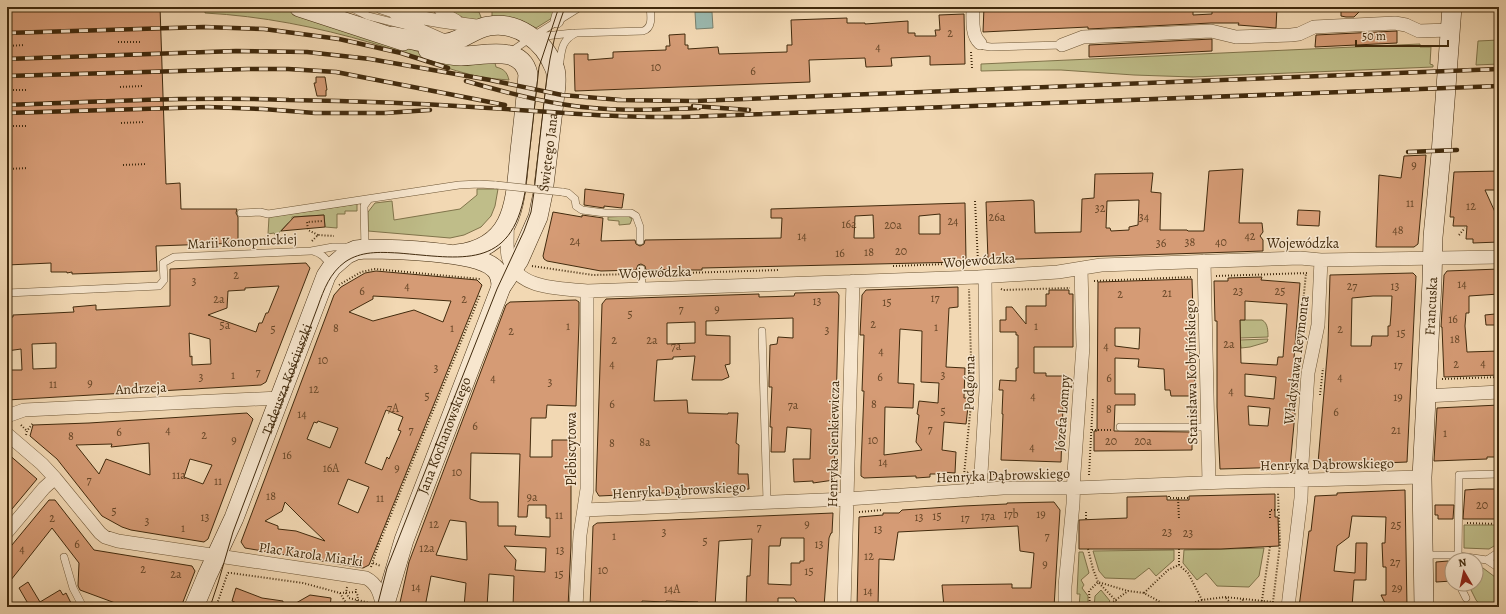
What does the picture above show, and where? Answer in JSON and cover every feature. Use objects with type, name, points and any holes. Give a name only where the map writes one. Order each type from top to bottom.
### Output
[{"type":"street","points":[[300,7],[390,36],[415,46],[442,53],[461,56],[508,54]]},
{"type":"street","points":[[439,7],[447,16],[462,24]]},
{"type":"street","points":[[557,21],[561,7]]},
{"type":"street","points":[[973,7],[974,32],[976,40],[975,44]]},
{"type":"street","name":"Francuska","points":[[1424,607],[1422,477],[1433,237],[1452,7]]},
{"type":"street","points":[[386,9],[415,28],[448,43],[484,54]]},
{"type":"street","points":[[386,9],[484,27]]},
{"type":"street","points":[[1062,45],[1083,37],[1212,31],[1236,38],[1299,34],[1314,27],[1395,23],[1403,24],[1419,31],[1450,30]]},
{"type":"street","name":"Świętego Jana","points":[[484,27],[500,25],[513,26],[532,37],[544,50],[554,67],[556,85],[543,193],[538,216],[519,260],[522,267]]},
{"type":"street","points":[[390,36],[436,43],[448,43],[465,37],[484,27]]},
{"type":"street","name":"Świętego Jana","points":[[507,222],[516,195],[528,74],[526,67],[521,61],[508,54]]},
{"type":"street","points":[[507,222],[508,256],[522,267]]},
{"type":"street","name":"Tadeusza Kościuszki","points":[[450,254],[469,252],[489,244],[498,236],[507,222]]},
{"type":"street","name":"Tadeusza Kościuszki","points":[[194,607],[206,576],[234,518],[326,276],[332,267],[347,254],[356,250],[365,249],[450,254],[470,257],[490,265],[499,273],[492,288]]},
{"type":"street","name":"Wojewódzka","points":[[522,267],[518,276],[535,284],[587,291],[853,281],[985,281],[1081,269],[1101,265],[1204,261],[1300,258],[1322,260],[1499,257]]},
{"type":"street","name":"Władysława Reymonta","points":[[1288,607],[1302,481],[1308,373],[1318,325],[1322,260]]},
{"type":"street","name":"Stanisława Kobylińskiego","points":[[1204,261],[1209,483]]},
{"type":"street","name":"Jana Kochanowskiego","points":[[380,606],[492,288],[522,267]]},
{"type":"street","name":"Józefa Lompy","points":[[1065,607],[1065,586],[1074,488],[1083,346],[1081,269]]},
{"type":"street","name":"Henryka Sienkiewicza","points":[[844,607],[853,281]]},
{"type":"street","name":"Podgórna","points":[[980,490],[986,390],[985,281]]},
{"type":"street","name":"Plebiscytowa","points":[[576,607],[580,535],[587,481],[587,291]]},
{"type":"street","points":[[1426,396],[1499,392]]},
{"type":"street","name":"Andrzeja","points":[[7,416],[15,412],[29,409],[279,398]]},
{"type":"street","name":"Plac Karola Miarki","points":[[7,434],[42,464],[91,523],[105,537],[118,541],[216,557],[291,566],[366,578],[377,588],[380,606]]},
{"type":"street","name":"Henryka Dąbrowskiego","points":[[584,510],[847,499],[1003,488],[1074,488],[1422,477]]},
{"type":"street","points":[[7,532],[44,488],[55,478]]},
{"type":"lane","points":[[350,7],[377,19],[415,28]]},
{"type":"lane","points":[[508,54],[580,7]]},
{"type":"lane","points":[[532,37],[576,33],[647,30],[651,21],[650,7]]},
{"type":"lane","points":[[336,11],[390,36]]},
{"type":"lane","points":[[556,85],[565,40],[576,33]]},
{"type":"lane","points":[[975,44],[992,47],[1062,45]]},
{"type":"lane","points":[[241,213],[260,212],[268,214],[459,185],[496,185],[568,193],[575,199],[576,206],[582,210],[605,213],[631,213],[636,216],[640,226],[640,241]]},
{"type":"lane","points":[[365,249],[364,206],[370,199]]},
{"type":"lane","name":"Marii Konopnickiej","points":[[7,293],[159,286],[164,280],[163,263],[174,257],[311,251],[339,247],[365,249]]},
{"type":"lane","name":"Marii Konopnickiej","points":[[311,251],[325,257],[332,267]]},
{"type":"lane","points":[[641,271],[642,288]]},
{"type":"lane","points":[[762,331],[767,502]]},
{"type":"lane","points":[[1120,427],[1208,427]]},
{"type":"lane","points":[[1457,552],[1459,475],[1499,474]]},
{"type":"lane","points":[[1487,560],[1499,552]]},
{"type":"lane","points":[[1423,555],[1444,557]]},
{"type":"lane","points":[[64,557],[73,588],[83,607]]},
{"type":"lane","points":[[1484,560],[1487,560],[1499,568]]},
{"type":"lane","points":[[1463,592],[1466,598]]},
{"type":"path","points":[[118,42],[142,42]]},
{"type":"path","points":[[972,68],[975,44]]},
{"type":"path","points":[[7,46],[25,45]]},
{"type":"path","points":[[120,87],[143,86]]},
{"type":"path","points":[[7,90],[26,90]]},
{"type":"path","points":[[121,123],[145,122]]},
{"type":"path","points":[[7,126],[28,126]]},
{"type":"path","points":[[123,165],[146,164]]},
{"type":"path","points":[[7,169],[28,168]]},
{"type":"path","points":[[975,201],[978,262]]},
{"type":"path","points":[[318,235],[308,230],[307,222],[323,221]]},
{"type":"path","points":[[1459,235],[1464,228]]},
{"type":"path","points":[[886,266],[1008,262]]},
{"type":"path","points":[[522,267],[593,275],[641,271],[784,270]]},
{"type":"path","points":[[336,289],[361,272],[375,269],[477,278],[483,280]]},
{"type":"path","points":[[964,475],[972,394],[969,285],[985,281],[1003,290],[1082,287],[1095,280],[1204,277]]},
{"type":"path","points":[[370,569],[471,316],[492,288]]},
{"type":"path","points":[[1436,380],[1499,376]]},
{"type":"path","points":[[26,437],[27,431],[32,423],[40,423]]},
{"type":"path","points":[[1170,498],[1186,498]]},
{"type":"path","points":[[1178,498],[1179,519]]},
{"type":"path","points":[[1272,607],[1280,544],[1279,499]]},
{"type":"path","points":[[854,516],[859,512],[886,510]]},
{"type":"path","points":[[1270,518],[1270,510],[1279,510]]},
{"type":"path","points":[[1086,512],[1086,519]]},
{"type":"path","points":[[1458,523],[1499,524]]},
{"type":"path","points":[[1261,607],[1270,546]]},
{"type":"path","points":[[1179,547],[1179,565],[1188,574],[1202,600]]},
{"type":"path","points":[[1088,549],[1093,570],[1098,582],[1122,607]]},
{"type":"path","points":[[1144,593],[1168,570],[1179,565]]},
{"type":"path","points":[[216,607],[228,573],[303,583],[340,593],[356,592]]},
{"type":"path","points":[[349,576],[346,592],[349,598],[380,606]]},
{"type":"path","points":[[1098,582],[1128,591],[1144,593],[1169,607]]},
{"type":"path","points":[[1090,607],[1089,591],[1098,582]]},
{"type":"path","points":[[1106,607],[1128,591]]},
{"type":"path","points":[[340,593],[346,603],[353,607],[357,607]]},
{"type":"path","points":[[1181,607],[1202,600],[1225,597],[1273,602]]},
{"type":"path","points":[[1225,597],[1235,607],[1244,599]]},
{"type":"shaded area","points":[[205,7],[276,7],[423,53],[495,63],[496,67],[506,73],[509,80],[471,75],[372,43],[310,27],[226,14],[205,13]]},
{"type":"shaded area","points":[[497,7],[556,7],[552,18],[536,28],[527,24],[492,19],[492,12]]},
{"type":"shaded area","points":[[450,11],[479,12],[482,20],[466,19]]},
{"type":"shaded area","points":[[1499,40],[1499,64],[1476,65],[1478,41]]},
{"type":"shaded area","points":[[1420,44],[1420,47],[1431,47],[1430,64],[1433,65],[1433,67],[1193,77],[1061,70],[981,71],[981,64]]},
{"type":"shaded area","points":[[477,189],[498,189],[495,206],[491,216],[481,227],[464,235],[450,238],[368,231],[368,212],[375,203],[392,201],[394,220],[460,209],[477,195]]},
{"type":"shaded area","points":[[357,204],[357,211],[345,211],[345,214],[337,214],[337,228],[325,227],[324,215],[292,217],[292,223],[288,223],[276,236],[274,233],[268,234],[269,217]]},
{"type":"shaded area","points":[[628,216],[632,219],[630,224],[619,225],[619,221],[608,220],[608,217]]},
{"type":"shaded area","points":[[1240,320],[1264,321],[1267,325],[1268,337],[1240,338]]},
{"type":"shaded area","points":[[1268,339],[1267,342],[1241,348],[1240,340]]},
{"type":"shaded area","points":[[1464,525],[1499,525],[1499,543],[1489,549],[1464,548]]},
{"type":"shaded area","points":[[1264,548],[1259,576],[1249,587],[1217,586],[1206,573],[1197,580],[1183,563],[1184,550]]},
{"type":"shaded area","points":[[1174,550],[1174,560],[1156,576],[1149,568],[1135,579],[1105,578],[1099,571],[1093,551]]},
{"type":"shaded area","points":[[1079,552],[1083,552],[1089,573],[1081,580],[1084,585],[1082,588],[1088,596],[1088,607],[1079,607],[1080,594],[1077,594]]},
{"type":"shaded area","points":[[1484,569],[1499,580],[1499,607],[1482,607],[1472,592],[1484,592]]},
{"type":"shaded area","points":[[1101,590],[1110,601],[1104,607],[1094,607],[1095,596]]},
{"type":"water","points":[[695,12],[712,12],[713,28],[696,29]]},
{"type":"building","points":[[7,7],[160,7],[166,184],[180,183],[181,209],[237,209],[238,243],[156,246],[157,271],[72,274],[72,272],[51,272],[51,263],[7,265]]},
{"type":"building","points":[[984,7],[1193,7],[1193,15],[1212,14],[1212,7],[1277,7],[1276,28],[1238,25],[1239,23],[1211,23],[983,32]]},
{"type":"building","points":[[1341,7],[1364,7],[1354,17],[1346,17],[1341,16]]},
{"type":"building","points":[[964,14],[965,64],[930,65],[930,56],[891,58],[892,66],[866,67],[865,58],[809,60],[810,82],[575,91],[574,54],[588,54],[588,60],[613,58],[613,52],[666,50],[666,46],[670,46],[669,35],[685,34],[685,45],[688,45],[688,49],[718,47],[719,54],[787,52],[787,45],[792,45],[791,20],[847,18],[847,23],[865,24],[908,21],[908,33],[915,33],[915,36],[936,36],[935,30],[940,30],[939,15]]},
{"type":"building","points":[[1397,31],[1397,43],[1315,47],[1316,35]]},
{"type":"building","points":[[1212,39],[1212,51],[1089,57],[1089,45]]},
{"type":"building","points":[[316,77],[325,77],[327,90],[326,96],[317,96],[314,83],[316,83]]},
{"type":"building","points":[[1426,155],[1418,244],[1414,247],[1376,247],[1379,175],[1401,178],[1404,156]]},
{"type":"building","points":[[1243,169],[1239,223],[1262,223],[1263,232],[1260,236],[1263,240],[1263,251],[988,260],[986,202],[1032,200],[1034,201],[1035,233],[1081,232],[1082,199],[1094,198],[1095,174],[1153,173],[1151,192],[1161,193],[1160,230],[1204,231],[1209,171]],"holes":[[[1139,200],[1138,225],[1129,227],[1129,230],[1111,231],[1110,228],[1106,228],[1107,201]]]},
{"type":"building","points":[[1499,171],[1499,190],[1485,190],[1495,212],[1499,212],[1499,242],[1473,243],[1473,239],[1466,239],[1467,226],[1453,226],[1454,217],[1450,217],[1454,172]]},
{"type":"building","points":[[585,189],[624,194],[622,208],[604,206],[604,208],[584,205]]},
{"type":"building","points":[[965,203],[966,259],[963,262],[702,268],[702,270],[646,270],[645,266],[641,264],[638,265],[636,270],[601,271],[547,261],[543,256],[553,212],[582,217],[582,215],[603,218],[601,241],[635,240],[636,244],[640,246],[644,244],[645,240],[781,238],[782,218],[771,218],[771,209]],"holes":[[[940,214],[940,234],[919,234],[919,216]],[[873,215],[874,238],[854,238],[855,216]]]},
{"type":"building","points":[[1298,210],[1320,211],[1319,226],[1297,225]]},
{"type":"building","points":[[324,215],[325,227],[281,231],[294,217]]},
{"type":"building","points":[[306,263],[310,268],[266,382],[261,385],[7,400],[7,370],[22,370],[21,349],[7,351],[7,317],[13,317],[13,315],[74,312],[73,307],[96,305],[96,310],[170,306],[170,269]],"holes":[[[279,286],[268,313],[266,313],[262,323],[259,323],[256,332],[208,315],[227,308],[228,291],[245,290],[245,288]],[[189,333],[210,339],[211,364],[192,365],[192,356],[190,357]],[[56,343],[56,368],[33,369],[32,344]]]},
{"type":"building","points":[[1499,269],[1499,294],[1469,296],[1469,313],[1466,313],[1465,326],[1467,352],[1499,351],[1499,375],[1444,377],[1441,327],[1444,275],[1447,271]]},
{"type":"building","points":[[376,271],[477,280],[482,285],[369,565],[363,568],[245,548],[241,542],[334,295],[341,287],[365,273]],"holes":[[[373,296],[451,301],[443,322],[414,310],[373,321],[349,312],[373,299]],[[386,410],[403,417],[398,430],[401,431],[389,459],[387,457],[382,470],[365,463]],[[318,421],[338,428],[330,448],[307,439],[314,422],[317,423]],[[348,479],[369,487],[358,513],[338,504]],[[285,502],[325,541],[296,531],[278,529],[278,526],[265,521],[282,511]]]},
{"type":"building","points":[[1413,273],[1416,276],[1407,462],[1333,465],[1333,463],[1318,463],[1328,345],[1330,275]],"holes":[[[1392,296],[1388,336],[1372,336],[1371,346],[1351,346],[1352,298]]]},
{"type":"building","points":[[1262,277],[1261,280],[1300,283],[1294,358],[1300,359],[1290,467],[1220,469],[1217,407],[1217,321],[1215,321],[1214,281],[1228,281],[1228,278]],"holes":[[[1245,301],[1287,304],[1283,357],[1278,357],[1277,365],[1241,363],[1240,320],[1245,320]],[[1245,374],[1276,377],[1274,399],[1245,396]],[[1248,406],[1270,408],[1268,426],[1249,425]]]},
{"type":"building","points":[[1192,279],[1195,386],[1190,386],[1191,396],[1171,396],[1170,390],[1165,390],[1164,369],[1138,367],[1139,359],[1115,358],[1115,394],[1135,394],[1135,405],[1115,405],[1114,431],[1192,432],[1192,450],[1094,451],[1094,431],[1097,431],[1098,282]],"holes":[[[1115,328],[1140,328],[1139,349],[1115,346]]]},
{"type":"building","points":[[958,287],[958,307],[949,308],[946,367],[965,368],[964,398],[969,398],[966,424],[944,422],[942,450],[956,452],[955,473],[942,472],[942,474],[930,474],[930,477],[916,478],[916,476],[864,478],[861,476],[864,335],[860,335],[862,295],[866,290]],"holes":[[[900,329],[922,331],[921,382],[939,383],[938,403],[919,401],[916,442],[922,450],[884,455],[885,407],[913,408],[914,384],[898,383]]]},
{"type":"building","points":[[1049,290],[1069,290],[1069,294],[1073,294],[1073,347],[1034,347],[1034,373],[1046,373],[1046,376],[1064,376],[1061,462],[1001,460],[1003,390],[999,390],[1000,380],[1016,381],[1016,368],[1018,368],[1018,335],[1016,335],[1016,332],[1000,332],[1000,320],[1006,320],[1006,307],[1012,307],[1026,324],[1026,306],[1046,306],[1046,294],[1049,294]]},
{"type":"building","points":[[837,292],[839,295],[834,480],[813,483],[813,481],[794,482],[793,459],[810,459],[811,429],[787,427],[785,452],[771,452],[772,427],[770,427],[772,387],[769,387],[770,345],[777,344],[778,337],[793,338],[793,318],[706,321],[706,335],[730,336],[730,364],[725,365],[729,377],[722,380],[692,380],[695,356],[673,357],[673,359],[657,360],[654,401],[687,400],[688,413],[738,413],[736,443],[739,445],[738,474],[748,474],[749,489],[599,496],[596,491],[602,304],[606,299],[759,294],[759,297],[794,296],[795,293]],"holes":[[[695,322],[695,343],[667,344],[667,323]]]},
{"type":"building","points":[[576,300],[579,302],[576,406],[547,405],[546,418],[531,418],[530,457],[552,457],[552,440],[571,440],[571,546],[568,607],[513,607],[514,576],[489,574],[487,607],[464,607],[466,583],[431,576],[425,607],[399,607],[409,562],[506,305],[510,302]],"holes":[[[471,453],[520,454],[518,517],[527,517],[528,505],[546,505],[546,518],[550,518],[550,537],[515,535],[516,526],[498,526],[498,502],[480,502],[470,499]],[[450,520],[466,522],[467,560],[436,555]],[[504,546],[546,548],[545,572],[515,570],[516,560]]]},
{"type":"building","points":[[1495,314],[1495,325],[1486,325],[1485,315]]},
{"type":"building","points":[[1499,405],[1499,457],[1487,457],[1487,459],[1434,461],[1437,408]]},
{"type":"building","points":[[247,413],[253,419],[208,539],[204,542],[131,530],[122,527],[102,516],[57,459],[30,436],[33,425]],"holes":[[[149,443],[150,475],[106,459],[99,474],[76,445],[112,444],[111,447]],[[190,459],[212,465],[203,484],[184,477]]]},
{"type":"building","points":[[7,453],[37,479],[7,515]]},
{"type":"building","points":[[1499,489],[1499,519],[1463,519],[1465,490]]},
{"type":"building","points":[[1405,490],[1407,607],[1387,607],[1381,595],[1386,595],[1386,567],[1383,567],[1382,543],[1385,543],[1386,517],[1352,516],[1349,537],[1337,546],[1334,571],[1355,573],[1356,543],[1367,543],[1366,580],[1354,580],[1352,607],[1340,607],[1340,604],[1320,603],[1320,607],[1299,607],[1315,496],[1337,495],[1337,493]]},
{"type":"building","points":[[1275,494],[1275,517],[1278,517],[1279,546],[1221,549],[1079,549],[1079,520],[1127,518],[1127,497],[1167,496],[1167,500],[1189,500],[1189,496]]},
{"type":"building","points":[[49,500],[55,500],[94,550],[192,566],[195,571],[181,607],[126,607],[80,590],[78,586],[79,563],[52,528],[7,585],[7,551]]},
{"type":"building","points":[[1054,502],[1060,510],[1054,607],[944,607],[942,585],[1012,584],[1012,588],[1031,588],[1034,553],[1020,551],[1018,526],[898,532],[894,560],[879,559],[878,607],[857,607],[859,517],[883,515],[883,513],[899,513],[902,510],[1007,503]]},
{"type":"building","points":[[1435,505],[1454,505],[1453,519],[1438,519],[1438,515],[1435,515]]},
{"type":"building","points":[[833,513],[832,533],[829,538],[824,607],[800,607],[794,598],[778,598],[778,607],[746,607],[747,576],[750,576],[752,539],[719,541],[715,607],[698,607],[698,602],[642,601],[642,607],[590,607],[593,526],[597,523]],"holes":[[[781,538],[804,538],[804,561],[800,561],[800,563],[791,563],[791,585],[768,584],[769,546],[780,546]]]},
{"type":"building","points":[[1444,561],[1444,582],[1436,582],[1436,562]]},
{"type":"building","points":[[28,582],[40,602],[60,590],[63,595],[66,593],[73,607],[30,607],[19,588]]},
{"type":"building","points":[[236,588],[262,598],[283,601],[283,607],[246,607],[232,601]]},
{"type":"building","points":[[310,595],[331,598],[330,607],[289,607]]},
{"type":"tram line","points":[[210,607],[233,532],[323,294],[331,276],[335,271],[351,258],[370,253],[384,252],[442,257],[462,257],[480,254],[495,247],[508,236],[518,218],[525,192],[539,67],[559,7]]},
{"type":"tram line","points":[[377,607],[387,568],[497,289],[524,231],[531,212],[550,59],[555,36],[565,7]]},
{"type":"railway","points":[[7,33],[204,27],[264,29],[339,39],[401,53],[448,68]]},
{"type":"railway","points":[[7,59],[236,51],[307,52],[370,59],[490,80],[562,95],[621,100]]},
{"type":"railway","points":[[7,76],[288,69],[336,72],[505,105]]},
{"type":"railway","points":[[617,100],[695,101],[1499,69]]},
{"type":"railway","points":[[466,81],[525,97],[578,107],[630,110],[699,108]]},
{"type":"railway","points":[[7,105],[148,100],[254,99],[404,103],[604,115],[683,117],[1499,86]]},
{"type":"railway","points":[[693,106],[749,110]]},
{"type":"railway","points":[[7,113],[208,107],[315,113],[385,113],[430,110]]},
{"type":"railway","points":[[1408,152],[1457,150]]}]
